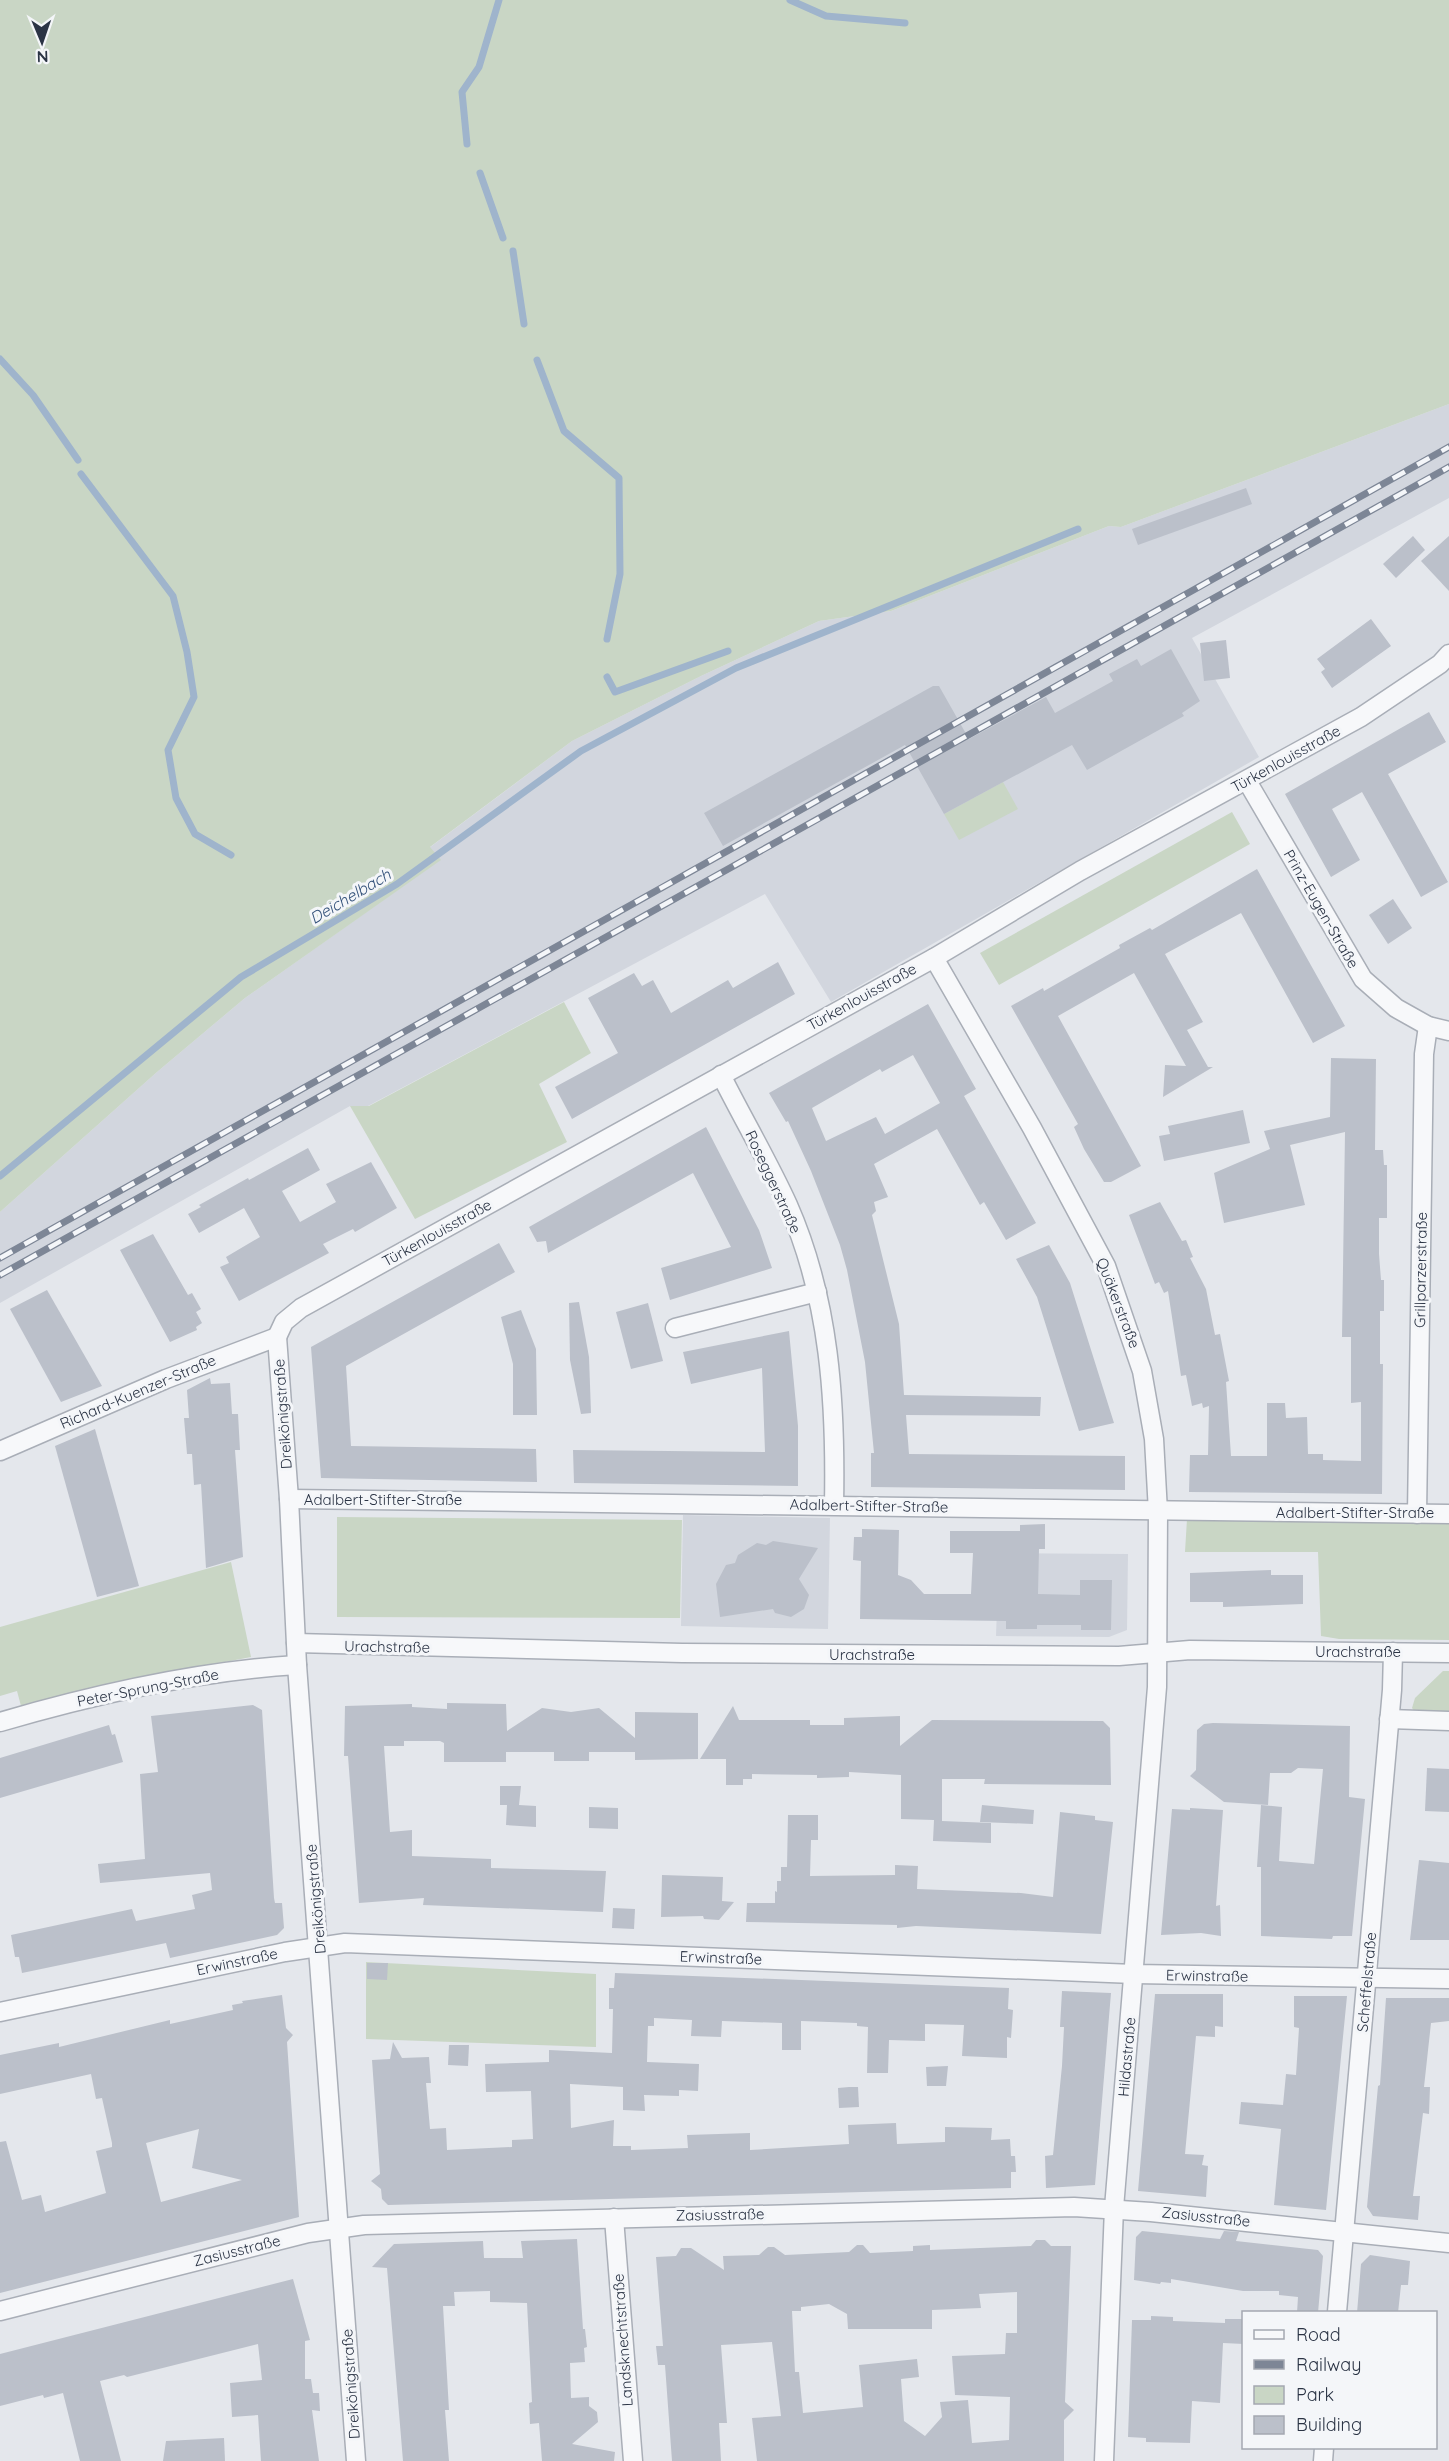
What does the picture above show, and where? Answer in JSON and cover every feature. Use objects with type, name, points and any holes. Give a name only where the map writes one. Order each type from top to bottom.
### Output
[{"type":"street","name":"Türkenlouisstraße","points":[[277,1337],[284,1322],[301,1308],[934,958],[1080,872],[1361,717],[1446,663]]},
{"type":"street","name":"Prinz-Eugen-Straße","points":[[1247,781],[1363,979],[1396,1008],[1428,1026],[1449,1030]]},
{"type":"street","name":"Quäkerstraße","points":[[934,958],[1027,1118],[1107,1266],[1131,1333],[1150,1407],[1158,1512],[1157,1653]]},
{"type":"street","name":"Grillparzerstraße","points":[[1418,1514],[1424,1054],[1428,1026]]},
{"type":"street","name":"Roseggerstraße","points":[[721,1075],[788,1207],[817,1292],[832,1381],[834,1505]]},
{"type":"street","points":[[675,1328],[817,1292]]},
{"type":"street","name":"Richard-Kuenzer-Straße","points":[[0,1451],[166,1379],[277,1337]]},
{"type":"street","name":"Dreikönigstraße","points":[[277,1337],[289,1499],[297,1665],[320,1946],[356,2461]]},
{"type":"street","name":"Adalbert-Stifter-Straße","points":[[289,1499],[1449,1514]]},
{"type":"street","name":"Urachstraße","points":[[296,1643],[682,1653],[1119,1656],[1190,1650],[1449,1653]]},
{"type":"street","name":"Scheffelstraße","points":[[1337,2311],[1368,1979],[1393,1652]]},
{"type":"street","name":"Hildastraße","points":[[1104,2461],[1114,2208],[1157,1687],[1157,1653]]},
{"type":"street","name":"Peter-Sprung-Straße","points":[[0,1722],[118,1692],[254,1668],[297,1665]]},
{"type":"street","points":[[1389,1719],[1449,1720]]},
{"type":"street","name":"Erwinstraße","points":[[0,2012],[320,1946],[345,1943],[1134,1974],[1449,1979]]},
{"type":"street","name":"Zasiusstraße","points":[[0,2311],[339,2227],[1062,2207],[1114,2208],[1449,2243]]},
{"type":"street","name":"Landsknechtstraße","points":[[614,2218],[633,2461]]},
{"type":"shaded area","points":[[1449,404],[1449,498],[1192,638],[1259,757],[831,1002],[765,894],[368,1106],[350,1106],[0,1303],[0,1212],[157,1072],[245,998],[440,860],[429,848],[572,741],[701,676],[819,621],[891,611],[1109,526],[1121,527]]},
{"type":"shaded area","points":[[683,1515],[830,1518],[828,1629],[681,1626]]},
{"type":"shaded area","points":[[999,1553],[1128,1554],[1127,1630],[1109,1637],[996,1636]]},
{"type":"green space","points":[[0,0],[1449,0],[1449,404],[1121,527],[1109,526],[891,611],[819,621],[701,676],[572,741],[430,847],[441,860],[245,998],[157,1072],[0,1212]]},
{"type":"green space","points":[[1003,782],[1018,809],[959,840],[944,814]]},
{"type":"green space","points":[[1232,812],[1250,844],[999,985],[980,953]]},
{"type":"green space","points":[[564,1002],[591,1053],[539,1084],[567,1142],[415,1219],[350,1106],[369,1106]]},
{"type":"green space","points":[[337,1517],[682,1520],[680,1618],[337,1617]]},
{"type":"green space","points":[[1187,1519],[1449,1520],[1449,1640],[1339,1639],[1321,1636],[1318,1552],[1185,1552]]},
{"type":"green space","points":[[231,1562],[251,1657],[132,1680],[21,1706],[17,1691],[0,1696],[0,1627]]},
{"type":"green space","points":[[1443,1671],[1449,1671],[1449,1714],[1416,1713],[1412,1708],[1415,1698]]},
{"type":"green space","points":[[366,1962],[596,1974],[596,2047],[366,2039]]},
{"type":"building","points":[[1246,488],[1252,504],[1138,545],[1132,529]]},
{"type":"building","points":[[1413,536],[1425,550],[1396,578],[1383,564]]},
{"type":"building","points":[[1449,536],[1449,591],[1421,561]]},
{"type":"building","points":[[1371,619],[1391,646],[1332,688],[1321,672],[1325,669],[1317,659]]},
{"type":"building","points":[[1226,640],[1230,678],[1204,681],[1200,643]]},
{"type":"building","points":[[1171,649],[1200,701],[1182,713],[1184,716],[1087,770],[1072,745],[944,814],[905,745],[723,846],[704,813],[933,686],[939,686],[969,739],[1046,697],[1055,713],[1113,681],[1109,674],[1137,659],[1141,666]]},
{"type":"building","points":[[1429,712],[1446,742],[1388,774],[1448,882],[1421,897],[1362,792],[1332,809],[1360,860],[1331,877],[1285,794]]},
{"type":"building","points":[[1257,869],[1345,1026],[1313,1043],[1241,913],[1165,954],[1203,1022],[1187,1030],[1208,1067],[1213,1067],[1163,1097],[1165,1065],[1186,1066],[1134,973],[1058,1016],[1141,1166],[1111,1182],[1104,1182],[1074,1127],[1078,1124],[1011,1006],[1043,988],[1044,991],[1120,948],[1119,945],[1150,928],[1152,930]]},
{"type":"building","points":[[1393,899],[1412,928],[1388,944],[1369,915]]},
{"type":"building","points":[[778,962],[795,994],[572,1119],[555,1087],[618,1053],[588,998],[634,973],[642,986],[653,980],[671,1013],[728,980],[733,988]]},
{"type":"building","points":[[928,1004],[976,1089],[964,1096],[1036,1223],[1006,1240],[984,1202],[980,1205],[937,1129],[874,1164],[888,1197],[874,1202],[876,1211],[872,1215],[899,1324],[904,1395],[1041,1397],[1040,1416],[906,1415],[909,1454],[1125,1456],[1125,1490],[871,1487],[871,1453],[874,1453],[865,1362],[847,1270],[840,1245],[811,1171],[788,1121],[786,1122],[769,1093]],"holes":[[[913,1055],[940,1103],[885,1134],[876,1117],[826,1141],[812,1108],[880,1069],[882,1072]]]},
{"type":"building","points":[[1331,1058],[1376,1059],[1375,1150],[1383,1150],[1384,1165],[1387,1165],[1387,1218],[1379,1218],[1381,1280],[1384,1280],[1384,1311],[1380,1311],[1380,1364],[1383,1364],[1382,1494],[1189,1492],[1190,1455],[1208,1455],[1209,1406],[1203,1408],[1202,1403],[1192,1406],[1186,1375],[1181,1376],[1168,1291],[1164,1293],[1159,1282],[1155,1284],[1129,1215],[1160,1202],[1182,1241],[1186,1240],[1193,1257],[1190,1258],[1206,1289],[1215,1335],[1220,1334],[1229,1381],[1226,1382],[1231,1456],[1267,1456],[1267,1403],[1285,1403],[1286,1418],[1307,1417],[1308,1454],[1323,1454],[1323,1460],[1361,1461],[1361,1402],[1351,1403],[1351,1337],[1342,1337],[1345,1132],[1290,1145],[1305,1205],[1224,1223],[1214,1173],[1270,1149],[1264,1131],[1330,1117]]},
{"type":"building","points":[[1243,1110],[1250,1143],[1164,1161],[1159,1136],[1170,1134],[1168,1126]]},
{"type":"building","points":[[706,1127],[759,1230],[772,1268],[670,1300],[661,1268],[731,1247],[693,1173],[548,1253],[546,1241],[537,1242],[529,1227]]},
{"type":"building","points":[[308,1148],[320,1170],[282,1191],[300,1222],[336,1202],[326,1184],[371,1162],[397,1208],[355,1232],[353,1229],[323,1244],[329,1253],[239,1301],[220,1267],[229,1263],[226,1257],[260,1237],[244,1208],[199,1233],[188,1214],[201,1207],[199,1205],[248,1178],[249,1180]]},
{"type":"building","points":[[153,1234],[188,1295],[192,1293],[201,1309],[196,1312],[202,1323],[196,1327],[197,1330],[170,1342],[120,1250]]},
{"type":"building","points":[[499,1243],[515,1272],[346,1366],[351,1446],[536,1449],[537,1482],[321,1478],[311,1347]]},
{"type":"building","points":[[1049,1245],[1070,1283],[1114,1423],[1079,1431],[1037,1297],[1016,1259]]},
{"type":"building","points":[[47,1290],[102,1386],[61,1402],[10,1309]]},
{"type":"building","points":[[579,1302],[589,1357],[591,1413],[581,1414],[570,1360],[569,1303]]},
{"type":"building","points":[[648,1303],[663,1361],[631,1369],[616,1312]]},
{"type":"building","points":[[521,1310],[536,1349],[537,1415],[513,1415],[513,1364],[501,1317]]},
{"type":"building","points":[[789,1331],[798,1426],[798,1486],[574,1483],[573,1450],[765,1452],[762,1368],[691,1384],[683,1352]]},
{"type":"building","points":[[210,1378],[211,1384],[230,1383],[232,1414],[238,1414],[240,1450],[235,1450],[243,1557],[206,1568],[201,1484],[194,1485],[192,1454],[187,1454],[184,1418],[189,1418],[187,1390]]},
{"type":"building","points":[[95,1429],[139,1586],[97,1597],[55,1446]]},
{"type":"building","points":[[1045,1524],[1045,1549],[1039,1549],[1038,1594],[1080,1595],[1080,1580],[1112,1580],[1111,1630],[1081,1630],[1081,1625],[1037,1625],[1037,1629],[1006,1629],[1006,1621],[860,1619],[861,1561],[853,1560],[854,1537],[862,1537],[862,1529],[899,1530],[898,1575],[911,1580],[924,1594],[971,1594],[973,1553],[950,1553],[950,1531],[1020,1531],[1020,1525]]},
{"type":"building","points":[[773,1541],[818,1548],[799,1579],[809,1595],[804,1609],[791,1617],[775,1613],[773,1609],[720,1617],[716,1584],[726,1565],[735,1563],[738,1555],[757,1543],[766,1545]]},
{"type":"building","points":[[1271,1570],[1271,1575],[1303,1575],[1303,1604],[1223,1607],[1223,1602],[1190,1602],[1190,1573]]},
{"type":"building","points":[[447,1703],[506,1704],[507,1731],[542,1708],[571,1712],[599,1708],[635,1738],[635,1712],[698,1713],[698,1759],[635,1760],[635,1752],[589,1752],[589,1761],[554,1761],[554,1752],[506,1752],[506,1762],[444,1762],[444,1743],[440,1741],[404,1741],[404,1746],[384,1746],[390,1832],[412,1830],[412,1856],[491,1859],[491,1868],[606,1871],[603,1912],[423,1905],[424,1898],[359,1903],[348,1756],[344,1756],[345,1706],[412,1704],[412,1707],[447,1709]]},
{"type":"building","points":[[253,1705],[262,1710],[274,1898],[275,1903],[282,1903],[284,1928],[277,1935],[170,1958],[166,1943],[22,1973],[19,1957],[15,1957],[11,1935],[132,1909],[136,1921],[195,1909],[192,1895],[212,1890],[210,1873],[100,1883],[98,1864],[145,1859],[140,1774],[158,1772],[151,1716]]},
{"type":"building","points":[[733,1706],[739,1720],[810,1720],[810,1725],[844,1725],[844,1718],[900,1716],[900,1746],[932,1720],[1103,1721],[1110,1728],[1111,1785],[984,1784],[985,1779],[942,1779],[942,1821],[991,1823],[991,1843],[933,1841],[934,1820],[901,1819],[901,1775],[849,1772],[849,1777],[817,1778],[817,1775],[752,1774],[752,1779],[743,1779],[743,1785],[726,1785],[726,1759],[700,1759]]},
{"type":"building","points":[[1204,1724],[1350,1726],[1349,1797],[1365,1799],[1352,1936],[1333,1936],[1332,1939],[1261,1936],[1261,1867],[1257,1867],[1261,1805],[1282,1807],[1279,1861],[1314,1864],[1323,1769],[1298,1768],[1291,1773],[1270,1773],[1268,1805],[1224,1802],[1190,1776],[1196,1770],[1197,1730]]},
{"type":"building","points":[[109,1725],[112,1735],[115,1734],[123,1762],[0,1798],[0,1758]]},
{"type":"building","points":[[1427,1768],[1449,1769],[1449,1812],[1425,1811]]},
{"type":"building","points":[[500,1786],[521,1786],[519,1805],[536,1806],[536,1827],[506,1825],[507,1805],[500,1805]]},
{"type":"building","points":[[982,1805],[1034,1810],[1033,1824],[980,1822]]},
{"type":"building","points":[[589,1807],[618,1808],[618,1829],[589,1828]]},
{"type":"building","points":[[1190,1808],[1223,1810],[1216,1906],[1220,1905],[1221,1936],[1201,1933],[1161,1935],[1172,1809],[1190,1810]]},
{"type":"building","points":[[1060,1812],[1095,1816],[1095,1820],[1113,1822],[1101,1934],[916,1926],[897,1928],[897,1925],[746,1922],[747,1903],[775,1903],[777,1881],[781,1881],[781,1867],[787,1867],[788,1815],[818,1815],[818,1840],[811,1840],[810,1876],[895,1875],[895,1865],[918,1866],[917,1889],[1021,1893],[1053,1897]]},
{"type":"building","points":[[1419,1860],[1449,1863],[1449,1940],[1410,1940]]},
{"type":"building","points":[[662,1875],[723,1877],[722,1901],[734,1902],[719,1920],[704,1919],[703,1916],[661,1917]]},
{"type":"building","points":[[613,1908],[635,1909],[634,1929],[612,1928]]},
{"type":"building","points":[[367,1963],[388,1963],[387,1980],[367,1979]]},
{"type":"building","points":[[615,1973],[1009,1988],[1008,2009],[1013,2010],[1011,2038],[1007,2037],[1007,2058],[962,2056],[964,2025],[925,2024],[925,2041],[889,2040],[888,2073],[867,2073],[868,2027],[857,2026],[857,2023],[801,2021],[801,2050],[782,2050],[782,2023],[722,2021],[721,2037],[691,2036],[692,2020],[654,2018],[654,2026],[648,2026],[647,2062],[699,2064],[698,2091],[679,2090],[679,2096],[644,2095],[645,2111],[623,2110],[623,2087],[570,2084],[571,2128],[614,2120],[613,2146],[631,2146],[631,2150],[688,2148],[687,2135],[750,2133],[750,2150],[849,2144],[848,2125],[896,2123],[897,2144],[945,2142],[945,2127],[992,2128],[991,2140],[1010,2139],[1011,2156],[1015,2156],[1016,2172],[1011,2172],[1011,2188],[388,2205],[382,2199],[381,2189],[371,2181],[380,2174],[372,2060],[390,2059],[393,2042],[402,2058],[429,2057],[431,2083],[426,2083],[430,2129],[446,2128],[447,2150],[512,2147],[512,2140],[533,2139],[531,2091],[486,2092],[485,2064],[549,2062],[549,2050],[612,2053],[613,2009],[609,2009],[609,1988],[614,1988]]},
{"type":"building","points":[[1062,1991],[1111,1993],[1095,2185],[1046,2188],[1045,2156],[1053,2155],[1062,2066],[1064,2027],[1060,2027]]},
{"type":"building","points":[[1155,1994],[1223,1994],[1223,2027],[1215,2026],[1215,2037],[1196,2036],[1185,2154],[1204,2155],[1202,2165],[1208,2166],[1206,2197],[1138,2191]]},
{"type":"building","points":[[282,1995],[286,2028],[293,2035],[287,2042],[299,2217],[0,2293],[0,2142],[6,2141],[22,2200],[41,2195],[45,2212],[106,2193],[96,2151],[112,2147],[112,2143],[102,2098],[96,2099],[91,2074],[0,2094],[0,2055],[59,2043],[59,2047],[170,2020],[170,2024],[233,2010],[232,2005],[243,2003],[242,2001]],"holes":[[[199,2129],[192,2168],[242,2180],[161,2202],[146,2143]]]},
{"type":"building","points":[[1294,1996],[1347,1996],[1326,2210],[1274,2205],[1281,2129],[1239,2124],[1241,2102],[1283,2105],[1286,2074],[1296,2075],[1299,2028],[1294,2027]]},
{"type":"building","points":[[1386,1998],[1449,1998],[1449,2021],[1431,2023],[1424,2087],[1430,2087],[1429,2114],[1423,2113],[1413,2196],[1420,2196],[1418,2220],[1373,2216],[1367,2207],[1378,2086],[1380,2085]]},
{"type":"building","points":[[449,2045],[469,2045],[468,2066],[448,2065]]},
{"type":"building","points":[[948,2066],[946,2086],[927,2086],[926,2067]]},
{"type":"building","points":[[858,2087],[859,2107],[839,2108],[838,2088]]},
{"type":"building","points":[[1142,2231],[1220,2239],[1224,2231],[1239,2232],[1236,2241],[1318,2250],[1323,2256],[1318,2311],[1297,2311],[1298,2297],[1279,2295],[1279,2291],[1243,2291],[1171,2279],[1171,2283],[1161,2282],[1160,2284],[1134,2280],[1136,2237]]},
{"type":"building","points":[[577,2239],[583,2329],[585,2329],[587,2347],[584,2348],[585,2362],[570,2363],[571,2398],[589,2397],[589,2406],[597,2412],[598,2422],[572,2444],[615,2452],[614,2461],[542,2461],[539,2423],[530,2424],[529,2403],[532,2402],[527,2303],[490,2302],[490,2291],[454,2292],[455,2306],[443,2306],[449,2410],[445,2410],[449,2461],[403,2461],[387,2268],[372,2267],[394,2244],[483,2241],[484,2258],[523,2258],[521,2241]]},
{"type":"building","points":[[1036,2240],[1045,2240],[1051,2246],[1071,2246],[1065,2402],[1074,2410],[1064,2420],[1064,2461],[757,2461],[752,2418],[781,2416],[772,2342],[721,2345],[727,2423],[719,2423],[721,2461],[672,2461],[665,2365],[658,2365],[656,2346],[663,2346],[656,2257],[676,2256],[681,2248],[691,2248],[724,2270],[723,2256],[759,2255],[768,2247],[774,2247],[785,2255],[849,2252],[857,2245],[863,2245],[870,2253],[913,2251],[913,2246],[930,2245],[930,2250],[1031,2246]],"holes":[[[1017,2292],[1017,2333],[1006,2333],[1005,2354],[952,2356],[955,2395],[1010,2397],[1009,2440],[972,2443],[968,2400],[940,2402],[942,2417],[925,2436],[904,2421],[901,2379],[919,2377],[917,2359],[859,2365],[863,2407],[803,2413],[799,2372],[795,2372],[792,2311],[801,2311],[801,2307],[829,2304],[847,2314],[848,2329],[932,2329],[932,2310],[981,2308],[979,2294]]]},
{"type":"building","points":[[1370,2255],[1410,2261],[1408,2285],[1401,2285],[1398,2311],[1357,2311],[1361,2264]]},
{"type":"building","points":[[293,2279],[310,2340],[305,2341],[305,2379],[311,2379],[313,2393],[319,2393],[320,2411],[312,2410],[319,2461],[261,2461],[258,2415],[232,2417],[230,2383],[262,2380],[258,2344],[127,2377],[124,2375],[100,2381],[121,2461],[80,2461],[63,2393],[44,2398],[43,2395],[0,2406],[0,2354]]},
{"type":"building","points":[[1151,2316],[1173,2317],[1173,2321],[1225,2323],[1225,2319],[1242,2319],[1242,2344],[1223,2343],[1220,2403],[1192,2401],[1190,2443],[1146,2442],[1146,2438],[1128,2437],[1132,2320],[1151,2320]]},
{"type":"building","points":[[224,2438],[225,2461],[163,2461],[166,2441]]},
{"type":"waterway","points":[[467,144],[462,92],[479,67],[499,0]]},
{"type":"waterway","points":[[790,0],[826,16],[905,23]]},
{"type":"waterway","points":[[480,173],[503,238]]},
{"type":"waterway","points":[[513,251],[524,324]]},
{"type":"waterway","points":[[0,359],[33,395],[78,460]]},
{"type":"waterway","points":[[537,360],[564,431],[619,478],[620,574],[607,639]]},
{"type":"waterway","points":[[81,474],[173,596],[187,652],[194,697],[168,750],[176,798],[195,834],[231,855]]},
{"type":"waterway","name":"Deichelbach","points":[[0,1176],[241,977],[397,884],[581,751],[736,668],[1078,529]]},
{"type":"waterway","points":[[607,677],[615,692],[728,651]]},
{"type":"railway","points":[[0,1258],[1449,447]]},
{"type":"railway","points":[[0,1275],[1449,467]]}]
